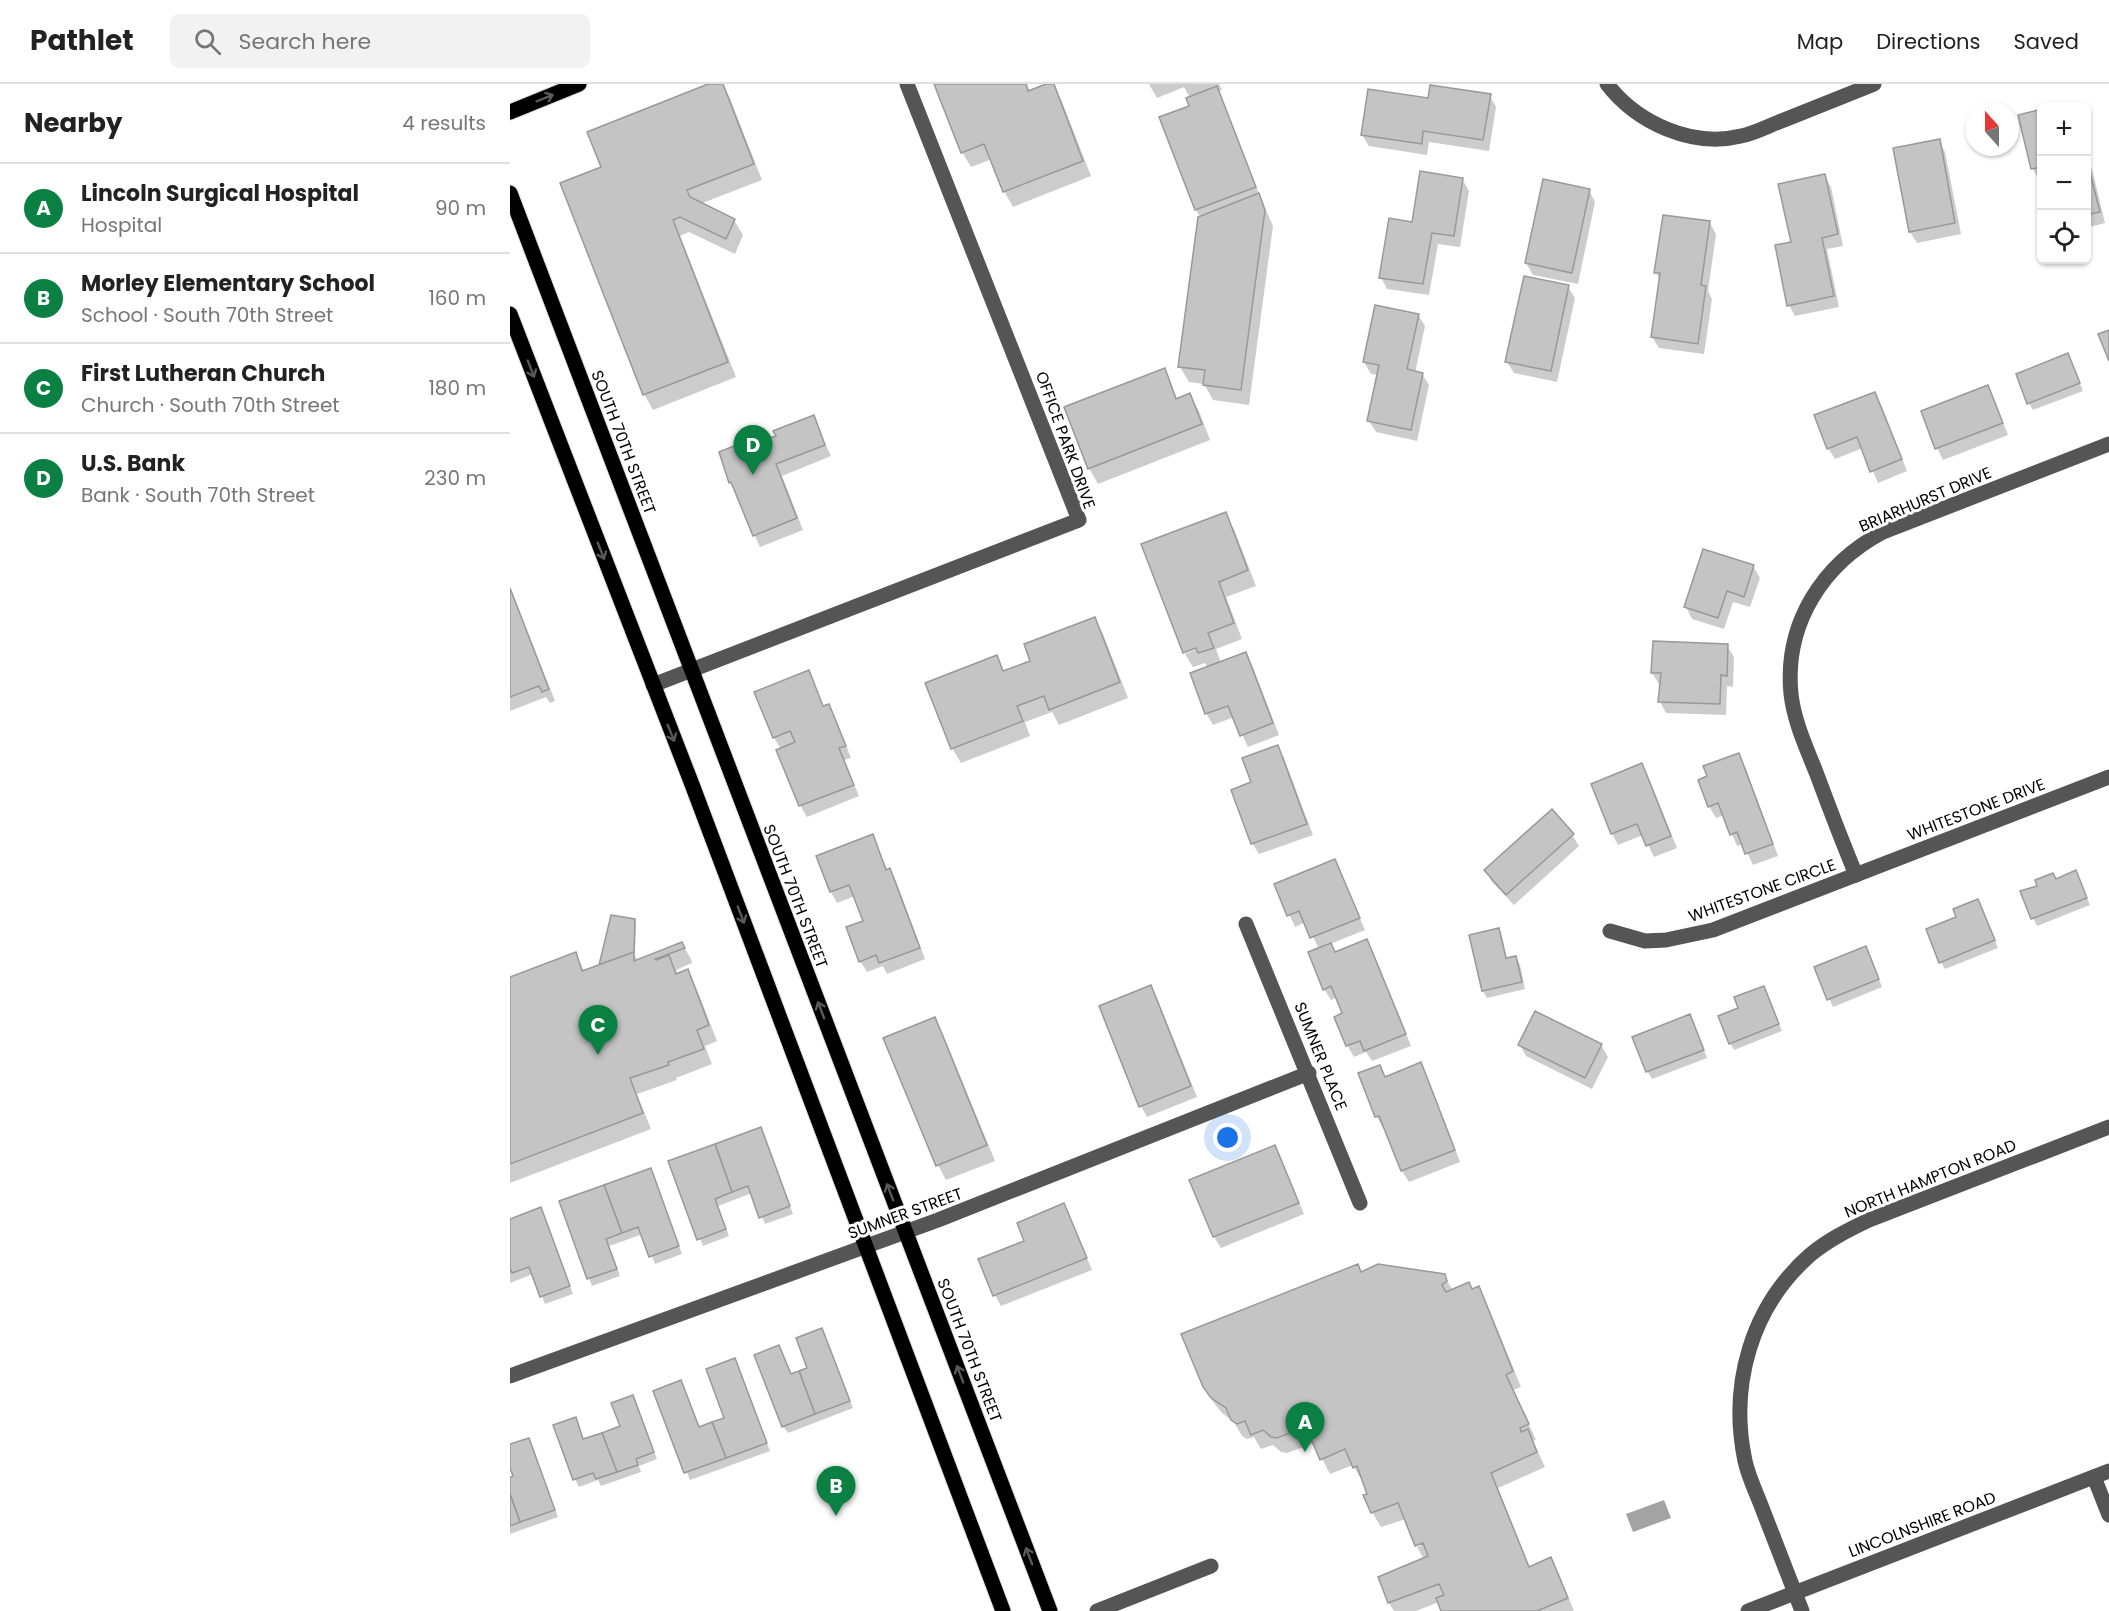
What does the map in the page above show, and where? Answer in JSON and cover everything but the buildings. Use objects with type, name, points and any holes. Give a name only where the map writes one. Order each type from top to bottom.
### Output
[{"type":"main road","points":[[510,112],[579,84]]},
{"type":"main road","name":"SOUTH 70TH STREET","points":[[510,193],[1050,1611]]},
{"type":"main road","points":[[510,314],[867,1247],[1003,1611]]},
{"type":"street","name":"OFFICE PARK DRIVE","points":[[653,685],[1079,520],[907,84]]},
{"type":"street","points":[[1607,84],[1634,110],[1659,126],[1687,136],[1713,139],[1742,136],[1874,84]]},
{"type":"street","name":"BRIARHURST DRIVE","points":[[1856,875],[1797,722],[1793,703],[1791,664],[1796,635],[1806,608],[1834,568],[1864,543],[1883,532],[2109,444]]},
{"type":"street","name":"WHITESTONE DRIVE","points":[[1856,875],[2109,777]]},
{"type":"street","name":"WHITESTONE CIRCLE","points":[[1610,931],[1645,940],[1685,937],[1713,930],[1856,875]]},
{"type":"street","name":"SUMNER PLACE","points":[[1246,924],[1309,1073],[1360,1203]]},
{"type":"street","name":"SUMNER STREET","points":[[510,1376],[867,1247],[1309,1073]]},
{"type":"street","name":"NORTH HAMPTON ROAD","points":[[1802,1611],[1746,1464],[1739,1427],[1740,1390],[1745,1360],[1757,1325],[1771,1299],[1811,1254],[1842,1233],[1869,1220],[2109,1127]]},
{"type":"street","name":"LINCOLNSHIRE ROAD","points":[[1748,1611],[2109,1471]]},
{"type":"street","points":[[2094,1477],[2109,1515]]},
{"type":"street","points":[[1097,1611],[1210,1566]]},
{"type":"shaded area","points":[[1664,1500],[1671,1518],[1633,1532],[1626,1514]]},
{"type":"place","name":"U.S. Bank","points":[[753,475]]},
{"type":"place","name":"First Lutheran Church","points":[[598,1055]]},
{"type":"place","name":"Lincoln Surgical Hospital","points":[[1305,1452]]},
{"type":"place","name":"Morley Elementary School","points":[[836,1516]]}]
